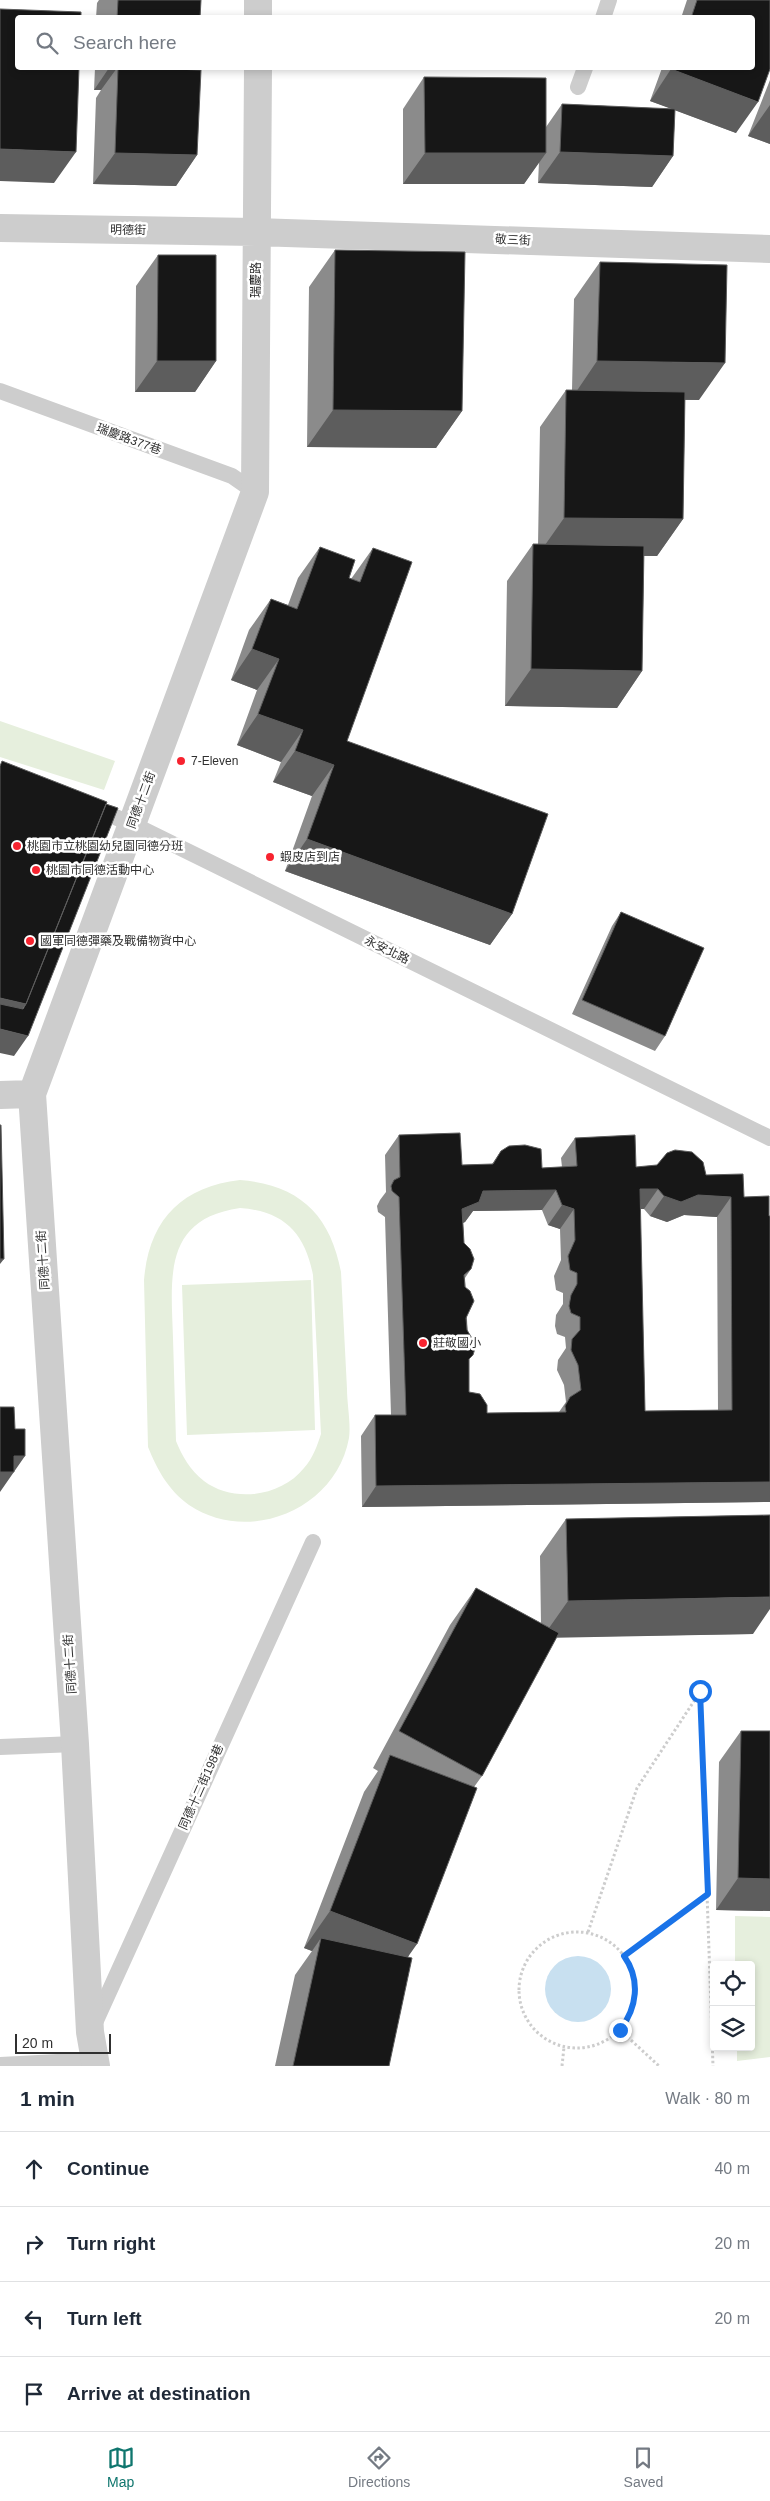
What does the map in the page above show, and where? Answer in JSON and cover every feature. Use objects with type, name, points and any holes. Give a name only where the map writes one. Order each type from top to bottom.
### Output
[{"type":"street","points":[[258,0],[258,15]]},
{"type":"street","name":"瑞慶路","points":[[255,492],[258,70]]},
{"type":"street","name":"明德街","points":[[0,228],[256,232]]},
{"type":"street","name":"敬三街","points":[[256,232],[770,249]]},
{"type":"street","name":"同德十二街","points":[[96,2063],[90,2032],[75,1744],[32,1094],[255,492]]},
{"type":"street","points":[[0,1095],[32,1094]]},
{"type":"lane","points":[[603,15],[609,0]]},
{"type":"lane","points":[[578,87],[584,70]]},
{"type":"lane","name":"瑞慶路377巷","points":[[0,391],[232,476],[255,492]]},
{"type":"lane","name":"永安北路","points":[[83,803],[132,824],[770,1138]]},
{"type":"lane","name":"同德十二街198巷","points":[[90,2032],[312,1542]]},
{"type":"lane","points":[[0,1747],[75,1744]]},
{"type":"lane","points":[[0,2065],[96,2063]]},
{"type":"path","points":[[588,1932],[637,1788],[700,1691],[713,2066]]},
{"type":"path","points":[[624,1956],[708,1894]]},
{"type":"path","points":[[570,1932],[588,1932],[606,1938],[620,1950],[631,1965],[635,1983],[635,2001],[628,2019],[616,2035],[598,2045],[578,2049],[558,2046],[540,2036],[527,2020],[520,2001],[520,1981],[526,1963],[536,1948],[552,1937],[570,1932]]},
{"type":"path","points":[[620,2030],[659,2066]]},
{"type":"path","points":[[562,2066],[564,2047]]},
{"type":"green space","points":[[0,721],[115,761],[104,790],[0,757]]},
{"type":"green space","points":[[240,1180],[261,1183],[279,1188],[295,1196],[320,1219],[329,1234],[341,1272],[349,1438],[341,1463],[327,1484],[308,1501],[286,1514],[262,1520],[237,1522],[212,1517],[189,1505],[175,1493],[164,1479],[148,1447],[144,1280],[147,1259],[161,1224],[172,1210],[185,1199],[201,1190]],"holes":[[[240,1208],[255,1210],[280,1219],[290,1227],[298,1236],[309,1260],[313,1275],[321,1434],[310,1460],[294,1478],[270,1491],[242,1494],[216,1488],[204,1481],[187,1462],[176,1441],[172,1294],[173,1273],[177,1254],[184,1238],[197,1224],[215,1214]]]},
{"type":"green space","points":[[311,1280],[315,1430],[187,1435],[182,1285]]},
{"type":"green space","points":[[735,1916],[770,1917],[770,2057],[737,2061],[737,2051],[755,2051],[755,1961],[735,1961]]},
{"type":"water","points":[[572,1956],[584,1956],[596,1961],[606,1971],[611,1983],[609,2002],[596,2017],[584,2022],[572,2022],[560,2017],[550,2007],[545,1995],[545,1983],[550,1971],[560,1961]]},
{"type":"building","points":[[118,0],[201,0],[200,15],[117,15]]},
{"type":"building","points":[[697,0],[770,0],[770,69],[758,102],[674,70],[755,70],[755,15],[692,15]]},
{"type":"building","points":[[0,9],[81,12],[81,15],[15,15],[15,70],[79,70],[76,152],[0,149]]},
{"type":"building","points":[[118,70],[201,70],[197,155],[115,153]]},
{"type":"building","points":[[424,77],[546,78],[546,153],[425,153]]},
{"type":"building","points":[[562,104],[675,109],[673,156],[560,152]]},
{"type":"building","points":[[335,250],[465,252],[462,411],[333,410]]},
{"type":"building","points":[[158,255],[216,255],[216,361],[157,361]]},
{"type":"building","points":[[600,262],[727,265],[725,363],[597,361]]},
{"type":"building","points":[[566,390],[685,392],[683,519],[564,518]]},
{"type":"building","points":[[533,544],[644,546],[642,671],[531,669]]},
{"type":"building","points":[[320,547],[355,560],[349,578],[360,582],[373,548],[412,562],[347,741],[548,814],[512,914],[307,839],[334,765],[295,751],[303,730],[258,714],[279,659],[252,649],[271,599],[297,609]]},
{"type":"building","name":"桃園市同德活動中心","points":[[2,761],[107,802],[26,1004],[0,998],[0,766]]},
{"type":"building","points":[[106,804],[118,808],[28,1036],[0,1029],[0,1004],[23,1009],[26,1004]]},
{"type":"building","points":[[621,912],[704,948],[665,1036],[582,1000]]},
{"type":"building","points":[[1,1125],[4,1259],[0,1259]]},
{"type":"building","points":[[460,1133],[462,1165],[493,1164],[501,1151],[509,1146],[525,1145],[541,1149],[542,1168],[577,1166],[575,1138],[635,1135],[636,1167],[657,1165],[667,1153],[675,1150],[692,1152],[703,1162],[706,1175],[743,1174],[744,1197],[769,1196],[770,1482],[376,1486],[375,1415],[406,1415],[399,1197],[392,1191],[391,1186],[394,1180],[400,1177],[399,1135]],"holes":[[[640,1189],[658,1189],[664,1196],[681,1202],[698,1195],[731,1197],[732,1410],[645,1411]],[[556,1190],[562,1205],[574,1209],[575,1240],[568,1256],[570,1270],[577,1273],[577,1284],[571,1295],[569,1306],[571,1313],[580,1317],[580,1330],[572,1339],[571,1350],[578,1365],[581,1390],[570,1397],[565,1406],[566,1412],[487,1413],[487,1405],[480,1394],[469,1392],[469,1359],[473,1355],[476,1345],[467,1330],[466,1318],[474,1301],[470,1291],[465,1287],[464,1275],[471,1269],[474,1259],[470,1249],[464,1243],[462,1209],[479,1202],[483,1191]]]},
{"type":"building","points":[[0,1407],[14,1407],[15,1429],[25,1429],[25,1456],[14,1456],[14,1472],[0,1472]]},
{"type":"building","points":[[770,1515],[770,1597],[568,1601],[566,1519]]},
{"type":"building","points":[[476,1588],[559,1633],[482,1776],[399,1731]]},
{"type":"building","points":[[741,1731],[770,1731],[770,1879],[738,1878]]},
{"type":"building","points":[[390,1755],[477,1788],[417,1944],[330,1911]]},
{"type":"building","points":[[321,1938],[412,1958],[389,2066],[293,2066]]},
{"type":"place","name":"7-Eleven","points":[[181,761]]},
{"type":"place","name":"桃園市立桃園幼兒園同德分班","points":[[17,846]]},
{"type":"place","name":"蝦皮店到店","points":[[270,857]]},
{"type":"place","name":"桃園市同德活動中心","points":[[36,870]]},
{"type":"place","name":"國軍同德彈藥及戰備物資中心","points":[[30,941]]},
{"type":"place","name":"莊敬國小","points":[[423,1343]]},
{"type":"route","points":[[620,2030],[628,2019],[635,2001],[635,1983],[631,1965],[624,1956],[708,1894],[700,1691]]}]
